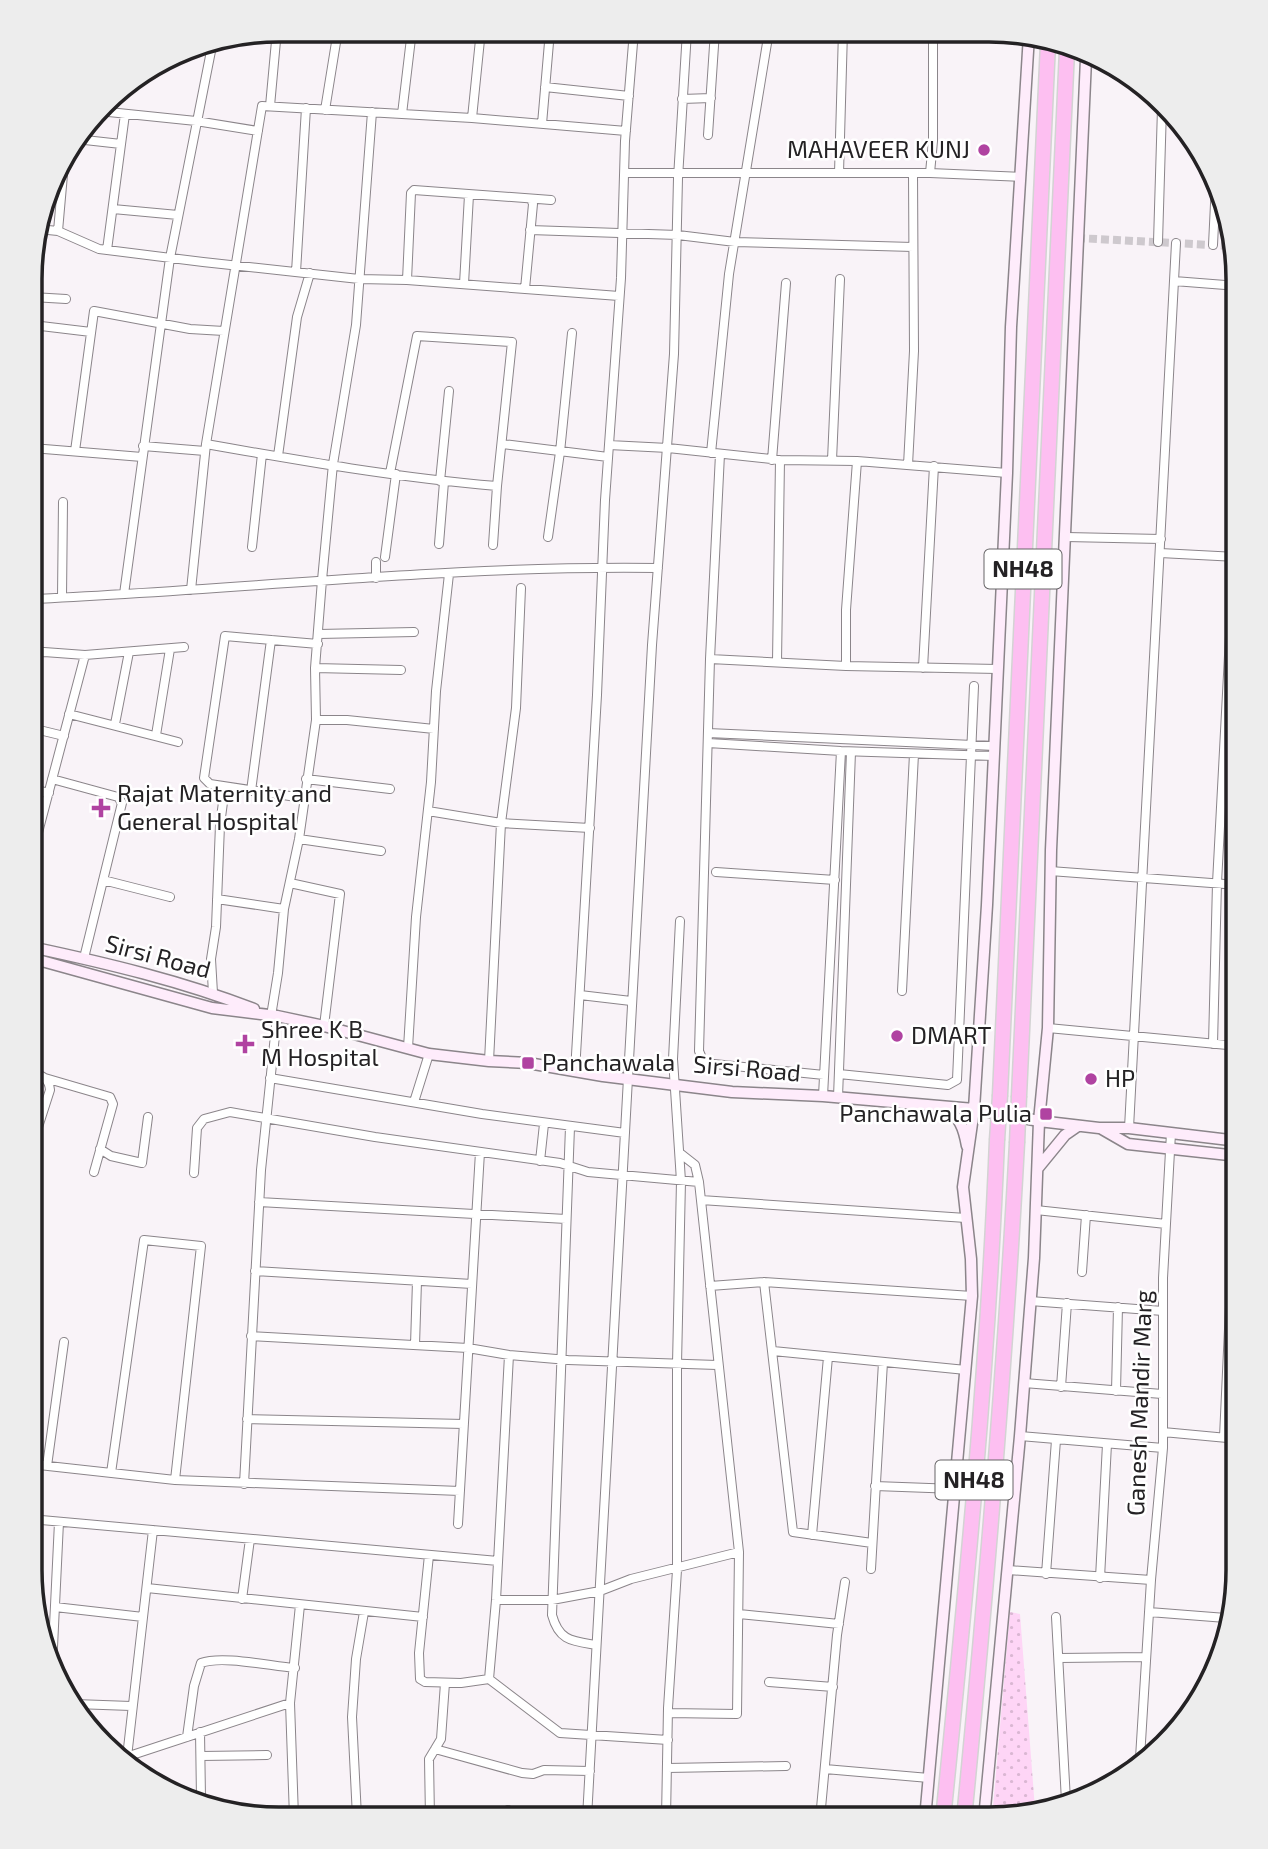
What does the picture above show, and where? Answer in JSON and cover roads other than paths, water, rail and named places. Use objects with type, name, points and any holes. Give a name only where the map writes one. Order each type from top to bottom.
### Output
[{"type":"highway","name":"NH48","points":[[944,1807],[991,1279],[1048,50]]},
{"type":"highway","name":"NH48","points":[[965,1807],[1011,1272],[1067,56]]},
{"type":"street","points":[[270,106],[276,42]]},
{"type":"street","points":[[325,110],[336,42]]},
{"type":"street","points":[[402,114],[411,42]]},
{"type":"street","points":[[472,118],[480,42]]},
{"type":"street","points":[[542,124],[549,42]]},
{"type":"street","points":[[575,1072],[590,828],[608,445],[620,296],[626,131],[633,42]]},
{"type":"street","points":[[588,1807],[631,1001],[674,354],[678,173],[686,42]]},
{"type":"street","points":[[708,135],[714,42]]},
{"type":"street","points":[[767,42],[735,242],[716,453],[699,1051],[704,1063],[824,1075]]},
{"type":"street","points":[[839,173],[843,42]]},
{"type":"street","points":[[930,173],[933,141],[933,42]]},
{"type":"street","points":[[926,1807],[972,1296],[963,1187],[974,1109],[995,751],[1011,327],[1028,46]]},
{"type":"street","points":[[124,594],[170,258],[211,52]]},
{"type":"street","points":[[985,1807],[1020,1436],[1048,1028],[1050,871],[1086,63]]},
{"type":"street","points":[[545,86],[629,96]]},
{"type":"street","points":[[682,99],[711,98]]},
{"type":"street","points":[[191,590],[206,447],[262,106],[472,118],[626,131]]},
{"type":"street","points":[[296,272],[306,108]]},
{"type":"street","points":[[112,112],[196,121],[258,131]]},
{"type":"street","points":[[244,1484],[259,1202],[274,1016],[284,909],[299,839],[316,720],[315,668],[322,580],[333,464],[356,325],[372,113]]},
{"type":"street","points":[[107,250],[125,114]]},
{"type":"street","points":[[1158,242],[1162,117]]},
{"type":"street","points":[[87,140],[121,144]]},
{"type":"street","points":[[624,173],[930,173],[1021,177]]},
{"type":"street","points":[[908,465],[914,351],[913,174]]},
{"type":"street","points":[[58,232],[62,184]]},
{"type":"street","points":[[407,279],[411,192],[414,190],[551,200]]},
{"type":"street","points":[[464,284],[469,195]]},
{"type":"street","points":[[525,289],[533,204],[531,199]]},
{"type":"street","points":[[1213,245],[1215,208]]},
{"type":"street","points":[[113,209],[178,215]]},
{"type":"street","points":[[48,230],[99,249],[170,258],[359,279],[407,279],[620,296]]},
{"type":"street","points":[[530,230],[678,235],[735,242],[913,247]]},
{"type":"street","points":[[1129,1128],[1176,243]]},
{"type":"street","points":[[278,456],[297,317],[310,274]]},
{"type":"street","points":[[832,460],[840,279]]},
{"type":"street","points":[[1174,281],[1226,285]]},
{"type":"street","points":[[777,662],[776,460],[786,283]]},
{"type":"street","points":[[42,296],[66,299]]},
{"type":"street","points":[[75,451],[94,310],[190,329],[224,331]]},
{"type":"street","points":[[42,326],[91,332]]},
{"type":"street","points":[[548,537],[572,333]]},
{"type":"street","points":[[376,578],[417,336],[512,342],[493,545]]},
{"type":"street","points":[[439,544],[449,391]]},
{"type":"street","points":[[503,444],[608,457]]},
{"type":"street","points":[[608,445],[668,448],[776,460],[857,461],[1007,473]]},
{"type":"street","points":[[144,446],[206,447],[442,481],[497,486]]},
{"type":"street","points":[[42,449],[142,457]]},
{"type":"street","points":[[252,547],[261,454]]},
{"type":"street","points":[[846,666],[846,610],[857,461]]},
{"type":"street","points":[[923,668],[934,466]]},
{"type":"street","points":[[62,597],[63,502]]},
{"type":"street","points":[[1066,537],[1161,539]]},
{"type":"street","points":[[1160,553],[1226,556]]},
{"type":"street","points":[[42,598],[322,580],[603,567],[658,568]]},
{"type":"street","points":[[408,1048],[411,976],[449,574]]},
{"type":"street","points":[[489,1061],[502,823],[516,708],[520,588]]},
{"type":"street","points":[[319,634],[414,632]]},
{"type":"street","points":[[303,799],[210,784],[204,778],[225,636],[318,644]]},
{"type":"street","points":[[251,791],[271,640]]},
{"type":"street","points":[[42,654],[85,655],[184,647]]},
{"type":"street","points":[[156,735],[170,649]]},
{"type":"street","points":[[115,724],[129,652]]},
{"type":"street","points":[[42,819],[85,655]]},
{"type":"street","points":[[710,659],[846,666],[998,669]]},
{"type":"street","points":[[315,668],[401,670]]},
{"type":"street","points":[[839,1074],[948,1085],[957,1080],[975,686]]},
{"type":"street","points":[[69,714],[178,742]]},
{"type":"street","points":[[316,720],[346,720],[434,729]]},
{"type":"street","points":[[42,731],[64,736]]},
{"type":"street","points":[[708,733],[971,745],[995,751]]},
{"type":"street","points":[[1213,1044],[1217,883],[1226,735]]},
{"type":"street","points":[[708,743],[971,756],[995,751]]},
{"type":"street","points":[[823,1096],[841,751]]},
{"type":"street","points":[[838,1097],[852,752]]},
{"type":"street","points":[[902,991],[914,754]]},
{"type":"street","points":[[52,779],[118,797],[122,803],[83,958]]},
{"type":"street","points":[[306,779],[390,789]]},
{"type":"street","points":[[214,993],[211,960],[225,787]]},
{"type":"street","points":[[42,791],[49,793]]},
{"type":"street","points":[[428,811],[502,823],[590,828]]},
{"type":"street","points":[[299,839],[381,851]]},
{"type":"street","points":[[1050,871],[1226,884]]},
{"type":"street","points":[[716,872],[835,880]]},
{"type":"street","points":[[103,880],[170,897]]},
{"type":"street","points":[[290,883],[340,894],[324,1026]]},
{"type":"street","points":[[217,899],[284,909]]},
{"type":"street","points":[[666,1807],[668,1713],[677,1570],[681,1154],[673,1059],[680,921]]},
{"type":"street","name":"Sirsi Road","points":[[42,949],[214,993],[274,1016]]},
{"type":"street","name":"Sirsi Road","points":[[42,961],[212,1008],[324,1026],[429,1054],[528,1063],[575,1072],[732,1092],[838,1097],[974,1109],[1078,1126],[1129,1128],[1225,1139]]},
{"type":"street","points":[[580,995],[631,1001]]},
{"type":"street","points":[[1048,1028],[1225,1045]]},
{"type":"street","points":[[414,1102],[429,1054]]},
{"type":"street","points":[[42,1076],[110,1097],[113,1104],[94,1172]]},
{"type":"street","points":[[42,1113],[50,1090],[46,1078]]},
{"type":"street","points":[[270,1078],[544,1124],[625,1133]]},
{"type":"street","points":[[939,1106],[948,1110],[961,1124],[968,1152]]},
{"type":"street","points":[[194,1173],[197,1128],[204,1119],[230,1112],[265,1120],[568,1165],[588,1172],[699,1182]]},
{"type":"street","points":[[100,1149],[111,1156],[142,1163],[148,1117]]},
{"type":"street","points":[[540,1161],[544,1124]]},
{"type":"street","points":[[1038,1168],[1065,1135],[1078,1126]]},
{"type":"street","points":[[570,1127],[552,1615],[556,1629],[566,1638],[596,1645]]},
{"type":"street","name":"Sirsi Road","points":[[1099,1128],[1128,1144],[1225,1155]]},
{"type":"street","name":"Ganesh Mandir Marg","points":[[1140,1752],[1151,1580],[1163,1448],[1163,1311],[1171,1133]]},
{"type":"street","points":[[458,1524],[480,1152]]},
{"type":"street","points":[[668,1713],[737,1714],[739,1552],[699,1182],[695,1165],[681,1154]]},
{"type":"street","points":[[701,1200],[966,1218]]},
{"type":"street","points":[[259,1202],[566,1219]]},
{"type":"street","points":[[1035,1210],[1166,1224]]},
{"type":"street","points":[[1082,1272],[1086,1215]]},
{"type":"street","points":[[111,1474],[144,1240],[201,1246],[175,1480]]},
{"type":"street","points":[[255,1271],[472,1284]]},
{"type":"street","points":[[415,1345],[417,1281]]},
{"type":"street","points":[[710,1286],[764,1282],[972,1296]]},
{"type":"street","points":[[764,1282],[793,1532],[872,1543]]},
{"type":"street","points":[[1030,1301],[1163,1311]]},
{"type":"street","points":[[1061,1387],[1067,1303]]},
{"type":"street","points":[[1116,1391],[1118,1307]]},
{"type":"street","points":[[251,1336],[468,1348],[509,1355],[561,1359],[717,1365]]},
{"type":"street","points":[[47,1466],[64,1342]]},
{"type":"street","points":[[773,1351],[966,1370]]},
{"type":"street","points":[[488,1678],[496,1601],[509,1355]]},
{"type":"street","points":[[811,1535],[828,1357]]},
{"type":"street","points":[[871,1569],[883,1363]]},
{"type":"street","points":[[1024,1383],[1162,1394]]},
{"type":"street","points":[[1163,1432],[1223,1437],[1225,1397]]},
{"type":"street","points":[[247,1419],[464,1424]]},
{"type":"street","points":[[1020,1436],[1163,1448]]},
{"type":"street","points":[[1046,1574],[1056,1440]]},
{"type":"street","points":[[1100,1578],[1107,1444]]},
{"type":"street","points":[[42,1465],[175,1480],[460,1491]]},
{"type":"street","points":[[875,1486],[956,1489]]},
{"type":"street","points":[[42,1520],[498,1561]]},
{"type":"street","points":[[53,1641],[59,1522]]},
{"type":"street","points":[[124,1749],[153,1530]]},
{"type":"street","points":[[242,1598],[250,1539]]},
{"type":"street","points":[[496,1601],[552,1601],[600,1591],[631,1579],[677,1570],[739,1552]]},
{"type":"street","points":[[429,1555],[419,1679],[445,1683],[472,1682],[488,1678]]},
{"type":"street","points":[[1008,1570],[1151,1580]]},
{"type":"street","points":[[821,1807],[845,1582]]},
{"type":"street","points":[[147,1588],[423,1617]]},
{"type":"street","points":[[294,1807],[290,1703],[300,1605]]},
{"type":"street","points":[[55,1607],[143,1617]]},
{"type":"street","points":[[356,1807],[352,1717],[356,1659],[364,1612]]},
{"type":"street","points":[[1149,1612],[1220,1619]]},
{"type":"street","points":[[739,1614],[839,1624]]},
{"type":"street","points":[[1056,1617],[1066,1794]]},
{"type":"street","points":[[1059,1658],[1146,1657]]},
{"type":"street","points":[[187,1737],[194,1686],[201,1662],[221,1660],[295,1668]]},
{"type":"street","points":[[488,1678],[560,1733],[668,1740]]},
{"type":"street","points":[[769,1682],[833,1687]]},
{"type":"street","points":[[430,1807],[429,1759],[441,1739],[445,1683]]},
{"type":"street","points":[[132,1755],[290,1703]]},
{"type":"street","points":[[84,1704],[131,1706]]},
{"type":"street","points":[[200,1732],[200,1793]]},
{"type":"street","points":[[435,1749],[522,1773],[533,1774],[544,1770],[590,1772]]},
{"type":"street","points":[[201,1756],[267,1755]]},
{"type":"street","points":[[667,1768],[786,1766]]},
{"type":"street","points":[[825,1769],[929,1778]]},
{"type":"tunnel","points":[[1077,238],[1224,246]]},
{"type":"place","name":"MAHAVEER KUNJ","points":[[984,150]]},
{"type":"place","name":"Rajat Maternity and General Hospital","points":[[101,808]]},
{"type":"place","name":"DMART","points":[[897,1036]]},
{"type":"place","name":"Shree K B M Hospital","points":[[245,1044]]},
{"type":"place","name":"Panchawala","points":[[528,1063]]},
{"type":"place","name":"HP","points":[[1091,1079]]},
{"type":"place","name":"Panchawala Pulia","points":[[1046,1114]]}]
